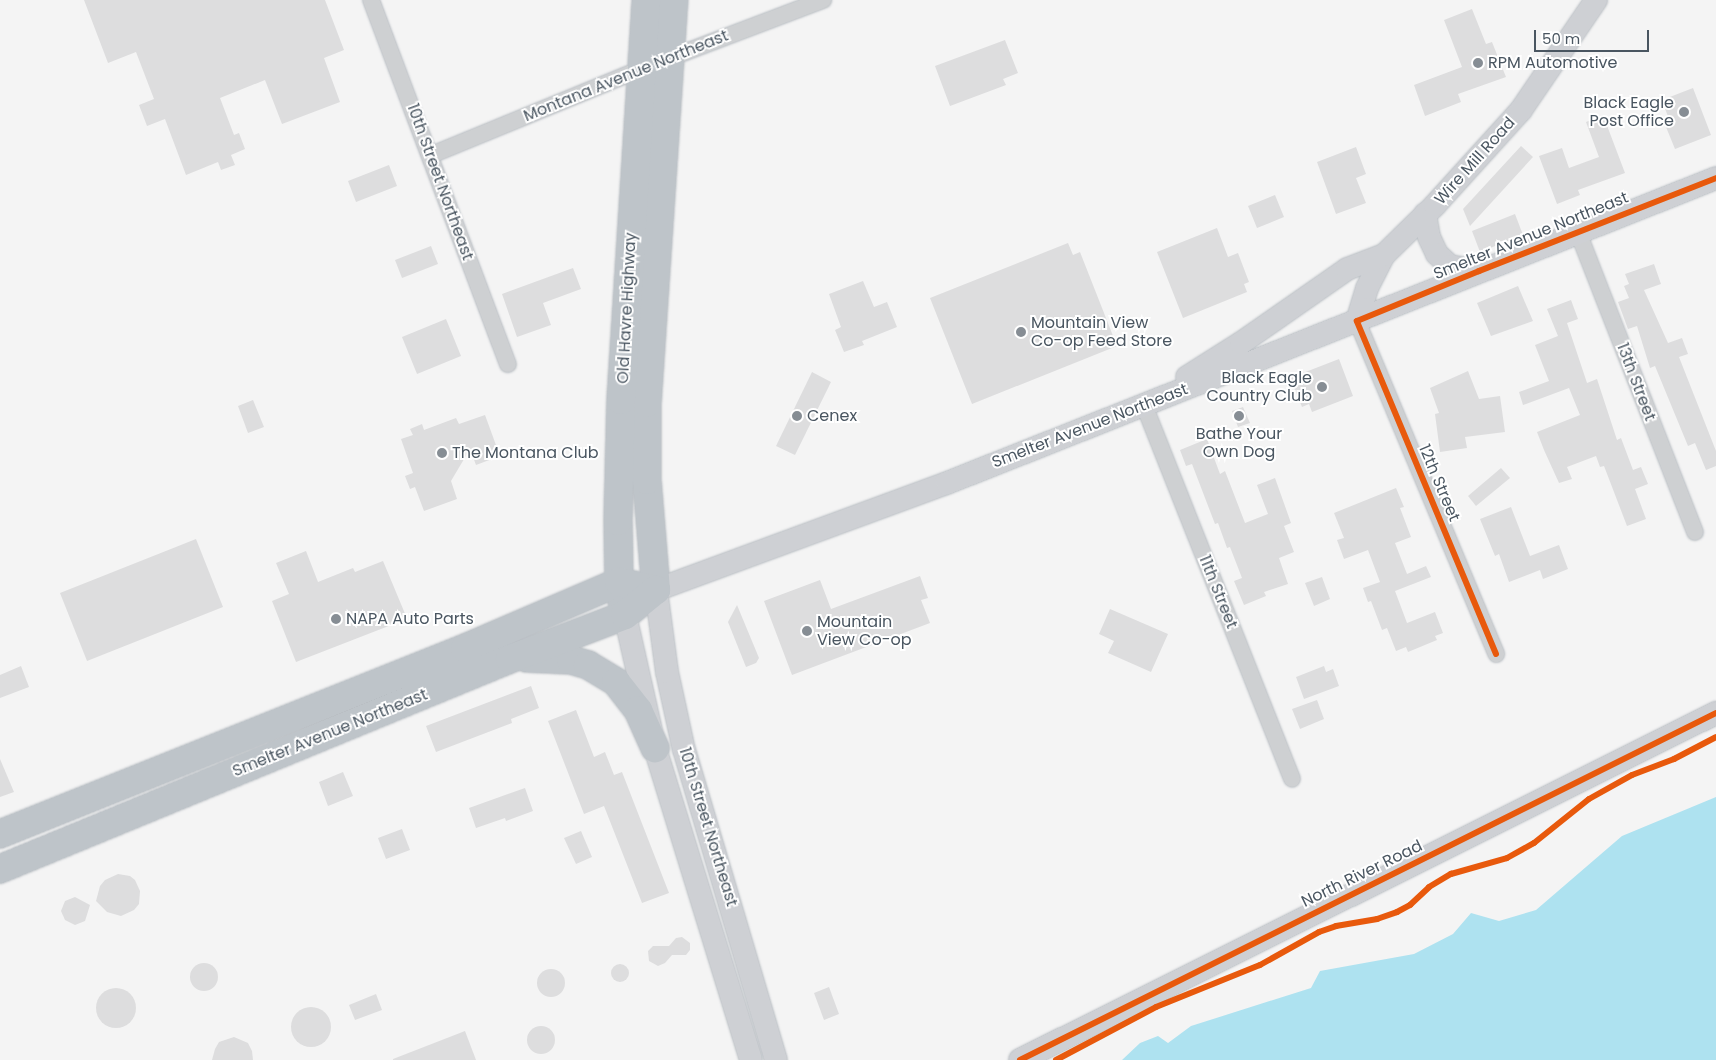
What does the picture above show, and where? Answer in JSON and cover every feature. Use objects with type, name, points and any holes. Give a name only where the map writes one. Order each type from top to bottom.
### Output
[{"type":"highway","name":"Old Havre Highway","points":[[625,615],[619,582],[618,521],[621,400],[646,0]]},
{"type":"highway","name":"Old Havre Highway","points":[[656,590],[647,480],[647,403],[674,0]]},
{"type":"highway","points":[[619,582],[656,590]]},
{"type":"highway","name":"Smelter Avenue Northeast","points":[[0,834],[456,651],[619,582]]},
{"type":"highway","name":"Smelter Avenue Northeast","points":[[0,869],[510,659],[625,615],[656,590]]},
{"type":"highway","points":[[510,659],[554,658],[571,660],[603,673],[616,682],[629,695],[655,748]]},
{"type":"main road","name":"Wire Mill Road","points":[[1357,321],[1368,288],[1384,255],[1425,214],[1521,110],[1596,0]]},
{"type":"main road","name":"Smelter Avenue Northeast","points":[[656,590],[947,483],[1716,178]]},
{"type":"main road","points":[[1425,214],[1429,237],[1437,254],[1450,266],[1479,271]]},
{"type":"main road","points":[[1144,405],[1241,343],[1347,269],[1384,255]]},
{"type":"main road","name":"10th Street Northeast","points":[[656,590],[667,672],[684,750],[776,1060]]},
{"type":"main road","name":"10th Street Northeast","points":[[625,615],[655,748],[750,1060]]},
{"type":"main road","name":"North River Road","points":[[1020,1060],[1716,713]]},
{"type":"street","name":"10th Street Northeast","points":[[371,0],[431,155],[508,364]]},
{"type":"street","name":"Montana Avenue Northeast","points":[[431,155],[641,69],[823,0]]},
{"type":"street","name":"13th Street","points":[[1578,232],[1695,532]]},
{"type":"street","name":"12th Street","points":[[1357,321],[1496,654]]},
{"type":"street","name":"11th Street","points":[[1144,405],[1292,779]]},
{"type":"water","points":[[1716,797],[1716,1060],[1122,1060],[1140,1043],[1158,1036],[1168,1043],[1191,1026],[1311,988],[1320,971],[1414,954],[1453,934],[1471,913],[1499,921],[1536,910],[1622,836]]},
{"type":"building","points":[[84,0],[325,0],[344,50],[324,58],[340,102],[282,124],[265,80],[220,98],[234,135],[239,133],[245,149],[231,155],[235,165],[221,170],[218,162],[186,175],[165,119],[147,126],[139,105],[154,99],[136,52],[108,63]]},
{"type":"building","points":[[1472,9],[1486,44],[1492,42],[1506,77],[1458,94],[1461,102],[1425,116],[1414,85],[1462,67],[1444,20]]},
{"type":"building","points":[[1005,40],[1018,73],[1003,79],[1006,85],[950,106],[935,66]]},
{"type":"building","name":"Black Eagle Post Office","points":[[1693,88],[1711,135],[1675,149],[1666,127],[1671,125],[1662,100]]},
{"type":"building","points":[[1603,115],[1625,173],[1578,190],[1580,195],[1557,204],[1539,156],[1562,148],[1569,168],[1599,157],[1586,122]]},
{"type":"building","points":[[1521,146],[1533,157],[1470,226],[1463,209]]},
{"type":"building","points":[[1356,147],[1366,174],[1356,178],[1366,203],[1336,214],[1317,162]]},
{"type":"building","points":[[389,165],[397,186],[356,202],[348,181]]},
{"type":"building","points":[[1275,195],[1284,217],[1257,228],[1248,206]]},
{"type":"building","points":[[1515,214],[1523,235],[1480,252],[1472,231]]},
{"type":"building","points":[[1217,228],[1228,257],[1238,253],[1249,282],[1244,284],[1247,292],[1183,318],[1157,252]]},
{"type":"building","points":[[1068,243],[1073,255],[1080,252],[1117,346],[972,404],[930,298]]},
{"type":"building","points":[[431,246],[438,264],[402,278],[395,260]]},
{"type":"building","points":[[1654,264],[1661,284],[1644,290],[1668,343],[1682,338],[1688,354],[1679,357],[1716,451],[1716,466],[1706,470],[1695,443],[1688,446],[1655,366],[1650,368],[1637,326],[1628,329],[1618,302],[1629,298],[1624,286],[1629,284],[1625,274]]},
{"type":"building","points":[[573,268],[581,289],[543,303],[551,325],[517,337],[502,294]]},
{"type":"building","points":[[863,281],[874,307],[887,302],[897,327],[862,341],[864,345],[844,352],[835,330],[841,327],[829,294]]},
{"type":"building","points":[[1518,286],[1533,321],[1491,336],[1477,303]]},
{"type":"building","points":[[1571,300],[1578,319],[1567,323],[1587,383],[1597,379],[1617,440],[1621,438],[1633,470],[1641,467],[1648,484],[1635,489],[1646,519],[1627,526],[1604,466],[1600,467],[1596,456],[1567,467],[1572,479],[1559,483],[1544,450],[1537,432],[1580,415],[1569,388],[1523,405],[1519,392],[1549,381],[1535,345],[1558,336],[1547,309]]},
{"type":"building","points":[[446,319],[461,356],[417,374],[402,337]]},
{"type":"building","name":"Black Eagle Country Club","points":[[1339,359],[1353,396],[1312,412],[1309,404],[1302,407],[1290,378]]},
{"type":"building","points":[[1468,371],[1479,399],[1500,396],[1505,432],[1465,437],[1467,448],[1440,452],[1435,414],[1439,413],[1430,388]]},
{"type":"building","points":[[812,372],[831,382],[795,455],[776,446]]},
{"type":"building","points":[[253,400],[264,427],[248,433],[238,406]]},
{"type":"building","points":[[1243,407],[1250,423],[1238,427],[1232,411]]},
{"type":"building","points":[[485,415],[500,456],[476,465],[470,449],[451,481],[457,499],[424,511],[415,487],[410,489],[405,476],[413,473],[401,439],[413,435],[410,429],[422,424],[424,430],[456,418],[459,424]]},
{"type":"building","points":[[1207,439],[1220,474],[1225,471],[1245,523],[1268,514],[1257,485],[1275,478],[1291,523],[1284,526],[1294,552],[1279,558],[1288,584],[1264,592],[1266,596],[1244,605],[1234,581],[1242,578],[1230,547],[1227,548],[1218,523],[1215,524],[1192,464],[1186,466],[1180,450]]},
{"type":"building","points":[[1501,468],[1510,478],[1476,506],[1468,496]]},
{"type":"building","points":[[1396,488],[1404,507],[1400,508],[1411,537],[1395,543],[1407,574],[1426,566],[1431,577],[1395,591],[1407,623],[1435,612],[1443,633],[1435,636],[1437,640],[1408,652],[1406,647],[1396,651],[1387,628],[1382,630],[1371,601],[1368,602],[1363,588],[1380,582],[1368,550],[1344,559],[1337,540],[1344,538],[1334,513]]},
{"type":"building","points":[[1511,507],[1530,556],[1559,545],[1568,569],[1543,579],[1540,570],[1509,582],[1499,554],[1495,556],[1480,519]]},
{"type":"building","points":[[196,539],[223,607],[87,661],[60,593]]},
{"type":"building","points":[[306,551],[318,582],[353,568],[355,572],[383,561],[406,616],[398,619],[399,622],[296,662],[272,601],[289,594],[276,563]]},
{"type":"building","points":[[920,576],[928,598],[921,600],[930,623],[792,675],[764,601],[820,580],[831,609]]},
{"type":"building","points":[[1322,577],[1330,599],[1314,606],[1305,583]]},
{"type":"building","points":[[737,605],[759,658],[756,663],[746,667],[728,622]]},
{"type":"building","points":[[1110,609],[1168,634],[1151,672],[1108,653],[1114,641],[1099,634]]},
{"type":"building","points":[[21,666],[29,687],[0,698],[0,675]]},
{"type":"building","points":[[1324,666],[1326,672],[1333,669],[1339,686],[1304,699],[1296,677]]},
{"type":"building","points":[[531,686],[539,708],[511,719],[512,723],[436,752],[426,726]]},
{"type":"building","points":[[1317,700],[1324,719],[1300,729],[1292,709]]},
{"type":"building","points":[[576,710],[594,757],[605,752],[614,775],[622,772],[669,893],[642,903],[604,806],[584,814],[548,721]]},
{"type":"building","points":[[0,759],[14,792],[0,797]]},
{"type":"building","points":[[343,772],[353,796],[328,806],[319,782]]},
{"type":"building","points":[[525,788],[533,811],[506,821],[505,818],[476,828],[469,808]]},
{"type":"building","points":[[402,829],[410,850],[386,859],[378,838]]},
{"type":"building","points":[[581,831],[592,857],[576,864],[564,838]]},
{"type":"building","points":[[118,874],[130,876],[135,880],[140,891],[139,904],[134,910],[121,916],[107,912],[96,901],[100,886],[105,880]]},
{"type":"building","points":[[75,897],[90,905],[85,921],[75,925],[65,920],[61,911],[65,901]]},
{"type":"building","points":[[682,937],[690,943],[690,950],[686,955],[672,955],[665,963],[658,966],[649,961],[648,951],[653,946],[669,946],[676,938]]},
{"type":"building","points":[[204,963],[214,967],[218,977],[214,987],[204,991],[194,987],[190,977],[194,967]]},
{"type":"building","points":[[620,964],[626,967],[629,973],[626,979],[620,982],[614,979],[611,973],[614,967]]},
{"type":"building","points":[[551,969],[561,973],[565,983],[561,993],[551,997],[541,993],[537,983],[541,973]]},
{"type":"building","points":[[829,987],[839,1014],[824,1020],[814,993]]},
{"type":"building","points":[[116,988],[130,994],[136,1008],[130,1022],[116,1028],[102,1022],[96,1008],[102,994]]},
{"type":"building","points":[[376,994],[382,1010],[355,1020],[349,1005]]},
{"type":"building","points":[[311,1007],[325,1013],[331,1027],[325,1041],[311,1047],[297,1041],[291,1027],[297,1013]]},
{"type":"building","points":[[541,1026],[551,1030],[555,1040],[551,1050],[541,1054],[531,1050],[527,1040],[531,1030]]},
{"type":"building","points":[[465,1031],[476,1060],[393,1060],[393,1059]]},
{"type":"building","points":[[234,1037],[248,1043],[252,1051],[253,1060],[212,1060],[219,1042]]},
{"type":"cycle path","points":[[1496,654],[1357,321],[1716,178]]},
{"type":"cycle path","points":[[1020,1060],[1716,713]]},
{"type":"cycle path","points":[[1056,1060],[1156,1007],[1260,965],[1319,932],[1336,926],[1377,919],[1397,912],[1410,905],[1429,887],[1451,874],[1507,858],[1534,843],[1589,799],[1632,775],[1674,759],[1716,737]]},
{"type":"place","name":"RPM Automotive","points":[[1478,63]]},
{"type":"place","name":"Black Eagle Post Office","points":[[1684,112]]},
{"type":"place","name":"Mountain View Co-op Feed Store","points":[[1021,332]]},
{"type":"place","name":"Black Eagle Country Club","points":[[1322,387]]},
{"type":"place","name":"Cenex","points":[[797,416]]},
{"type":"place","name":"Bathe Your Own Dog","points":[[1239,416]]},
{"type":"place","name":"The Montana Club","points":[[442,453]]},
{"type":"place","name":"NAPA Auto Parts","points":[[336,619]]},
{"type":"place","name":"Mountain View Co-op","points":[[807,631]]}]
